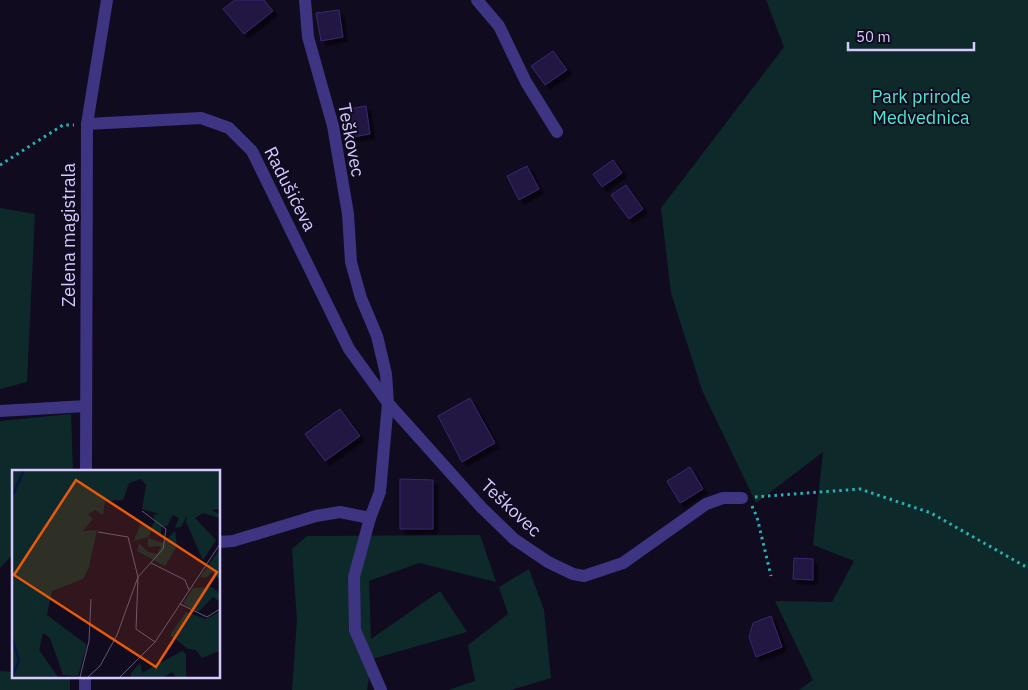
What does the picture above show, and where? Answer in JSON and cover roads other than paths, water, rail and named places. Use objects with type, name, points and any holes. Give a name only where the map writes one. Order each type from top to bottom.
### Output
[{"type":"street","name":"Zelena magistrala","points":[[86,470],[87,124],[107,0]]},
{"type":"street","name":"Teškovec","points":[[304,0],[308,37],[334,136],[348,214],[351,262],[361,298],[378,336],[386,374],[388,403],[380,492],[370,518],[354,578],[355,630],[381,690]]},
{"type":"street","points":[[476,0],[499,26],[526,82],[557,132]]},
{"type":"street","name":"Radušićeva","points":[[87,124],[201,118],[229,128],[252,151],[349,349],[388,403]]},
{"type":"street","name":"Teškovec","points":[[388,403],[481,507],[514,539],[548,562],[573,574],[584,576],[623,563],[706,504],[723,498],[742,498]]},
{"type":"street","points":[[0,412],[86,406]]},
{"type":"street","points":[[220,542],[232,541],[316,516],[340,512],[370,518]]},
{"type":"park label","name":"Park prirode Medvednica","points":[[921,107]]}]
